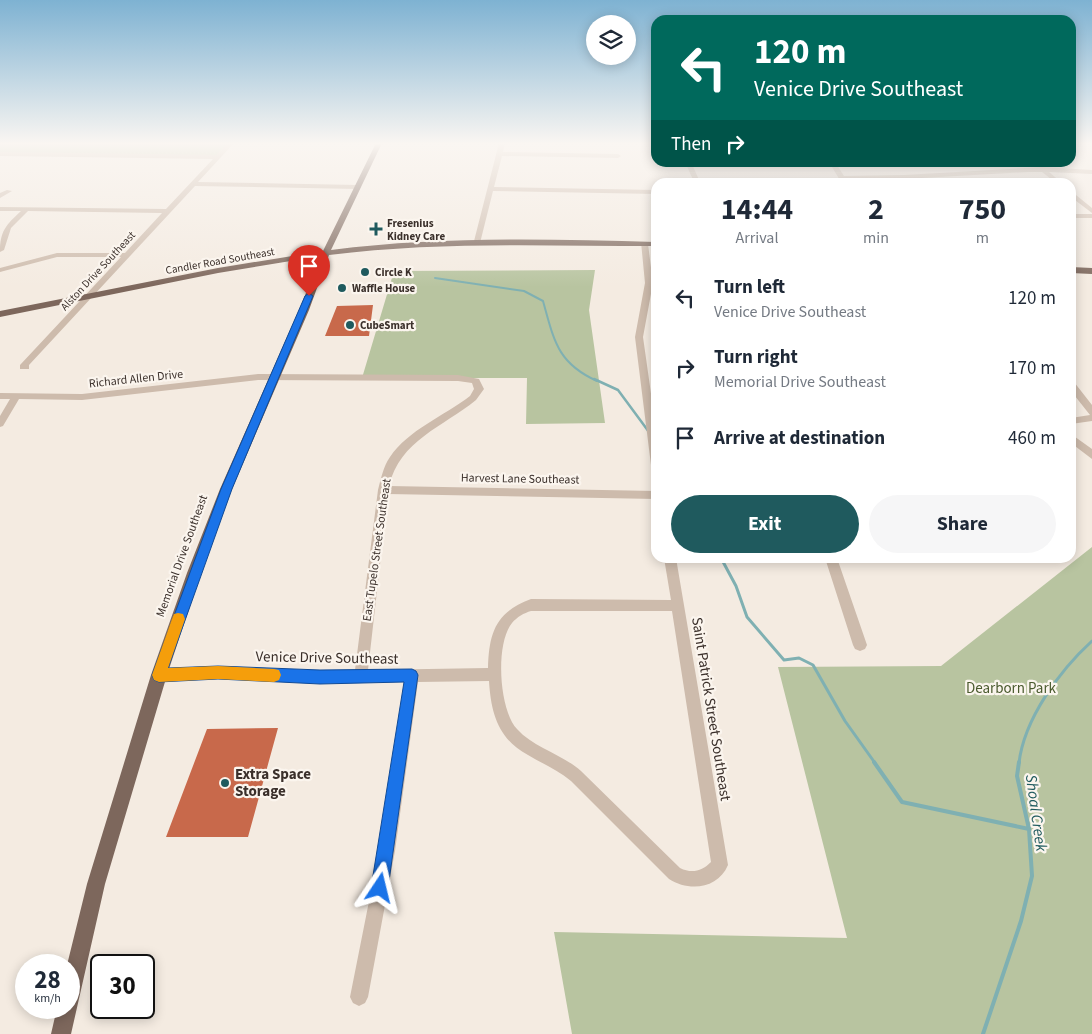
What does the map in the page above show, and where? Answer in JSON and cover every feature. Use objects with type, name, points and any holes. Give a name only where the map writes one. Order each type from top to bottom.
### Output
[{"type":"main road","name":"Memorial Drive Southeast","points":[[80,954],[96,884],[159,675],[223,498],[304,310],[326,253],[356,191]]},
{"type":"main road","name":"Candler Road Southeast","points":[[0,314],[326,253],[404,246],[476,243],[564,241],[651,244]]},
{"type":"main road","points":[[1076,270],[1092,271]]},
{"type":"main road","points":[[61,1034],[64,1019]]},
{"type":"street","name":"Alston Drive Southeast","points":[[26,367],[23,366],[187,191]]},
{"type":"street","points":[[476,243],[490,191]]},
{"type":"street","points":[[615,191],[651,192]]},
{"type":"street","points":[[1076,198],[1092,210]]},
{"type":"street","points":[[0,209],[169,211]]},
{"type":"street","points":[[0,250],[3,233],[11,222],[27,209]]},
{"type":"street","points":[[1076,216],[1092,216]]},
{"type":"street","points":[[644,244],[649,283],[639,337],[651,427]]},
{"type":"street","points":[[0,270],[57,255],[128,255]]},
{"type":"street","name":"Richard Allen Drive","points":[[0,396],[82,397],[258,377],[472,379]]},
{"type":"street","name":"East Tupelo Street Southeast","points":[[361,676],[383,490],[388,470],[399,453],[418,437],[467,403],[476,393],[479,385],[472,379]]},
{"type":"street","points":[[1076,391],[1092,412]]},
{"type":"street","points":[[0,424],[16,397]]},
{"type":"street","points":[[1076,420],[1092,418]]},
{"type":"street","points":[[1076,441],[1092,455]]},
{"type":"street","name":"Harvest Lane Southeast","points":[[383,490],[651,495]]},
{"type":"street","name":"Saint Patrick Street Southeast","points":[[494,674],[498,707],[509,731],[536,753],[564,767],[608,806],[678,877],[697,880],[711,876],[720,866],[671,563]]},
{"type":"street","points":[[833,563],[860,645]]},
{"type":"street","points":[[494,674],[503,625],[520,608],[531,605],[678,606]]},
{"type":"street","name":"Venice Drive Southeast","points":[[159,675],[218,673],[320,677],[494,674]]},
{"type":"street","points":[[359,997],[387,851],[412,675]]},
{"type":"green space","points":[[595,270],[589,310],[605,423],[526,424],[527,378],[362,378],[394,271]]},
{"type":"green space","name":"Dearborn Park","points":[[1092,547],[1092,1034],[572,1034],[554,932],[847,938],[778,667],[941,666],[1072,563],[1076,563],[1076,560]]},
{"type":"building","name":"CubeSmart","points":[[373,305],[369,336],[325,336],[337,306]]},
{"type":"building","name":"Extra Space Storage","points":[[278,728],[248,837],[166,837],[207,729]]},
{"type":"waterway","points":[[435,278],[524,291],[543,301],[554,339],[565,358],[584,374],[597,381]]},
{"type":"waterway","points":[[594,379],[618,390],[649,432]]},
{"type":"waterway","points":[[724,563],[736,586],[747,617],[784,660],[799,658],[813,665],[845,721],[875,763]]},
{"type":"waterway","name":"Shoal Creek","points":[[1019,763],[1028,729],[1045,696],[1068,666],[1092,641]]},
{"type":"waterway","points":[[874,762],[902,802],[1029,829]]},
{"type":"waterway","name":"Shoal Creek","points":[[1019,762],[1017,776],[1029,829]]},
{"type":"waterway","name":"Shoal Creek","points":[[983,1034],[1021,921],[1032,876],[1029,829]]},
{"type":"slow traffic","points":[[178,619],[159,675],[218,673],[274,675]]},
{"type":"place","name":"Fresenius Kidney Care","points":[[376,229]]},
{"type":"place","name":"Circle K","points":[[365,272]]},
{"type":"place","name":"Waffle House","points":[[342,288]]},
{"type":"place","name":"CubeSmart","points":[[350,325]]},
{"type":"place","name":"Extra Space Storage","points":[[225,783]]},
{"type":"route","points":[[309,296],[226,489],[194,573],[159,675],[218,673],[320,677],[412,675],[380,888]]}]
